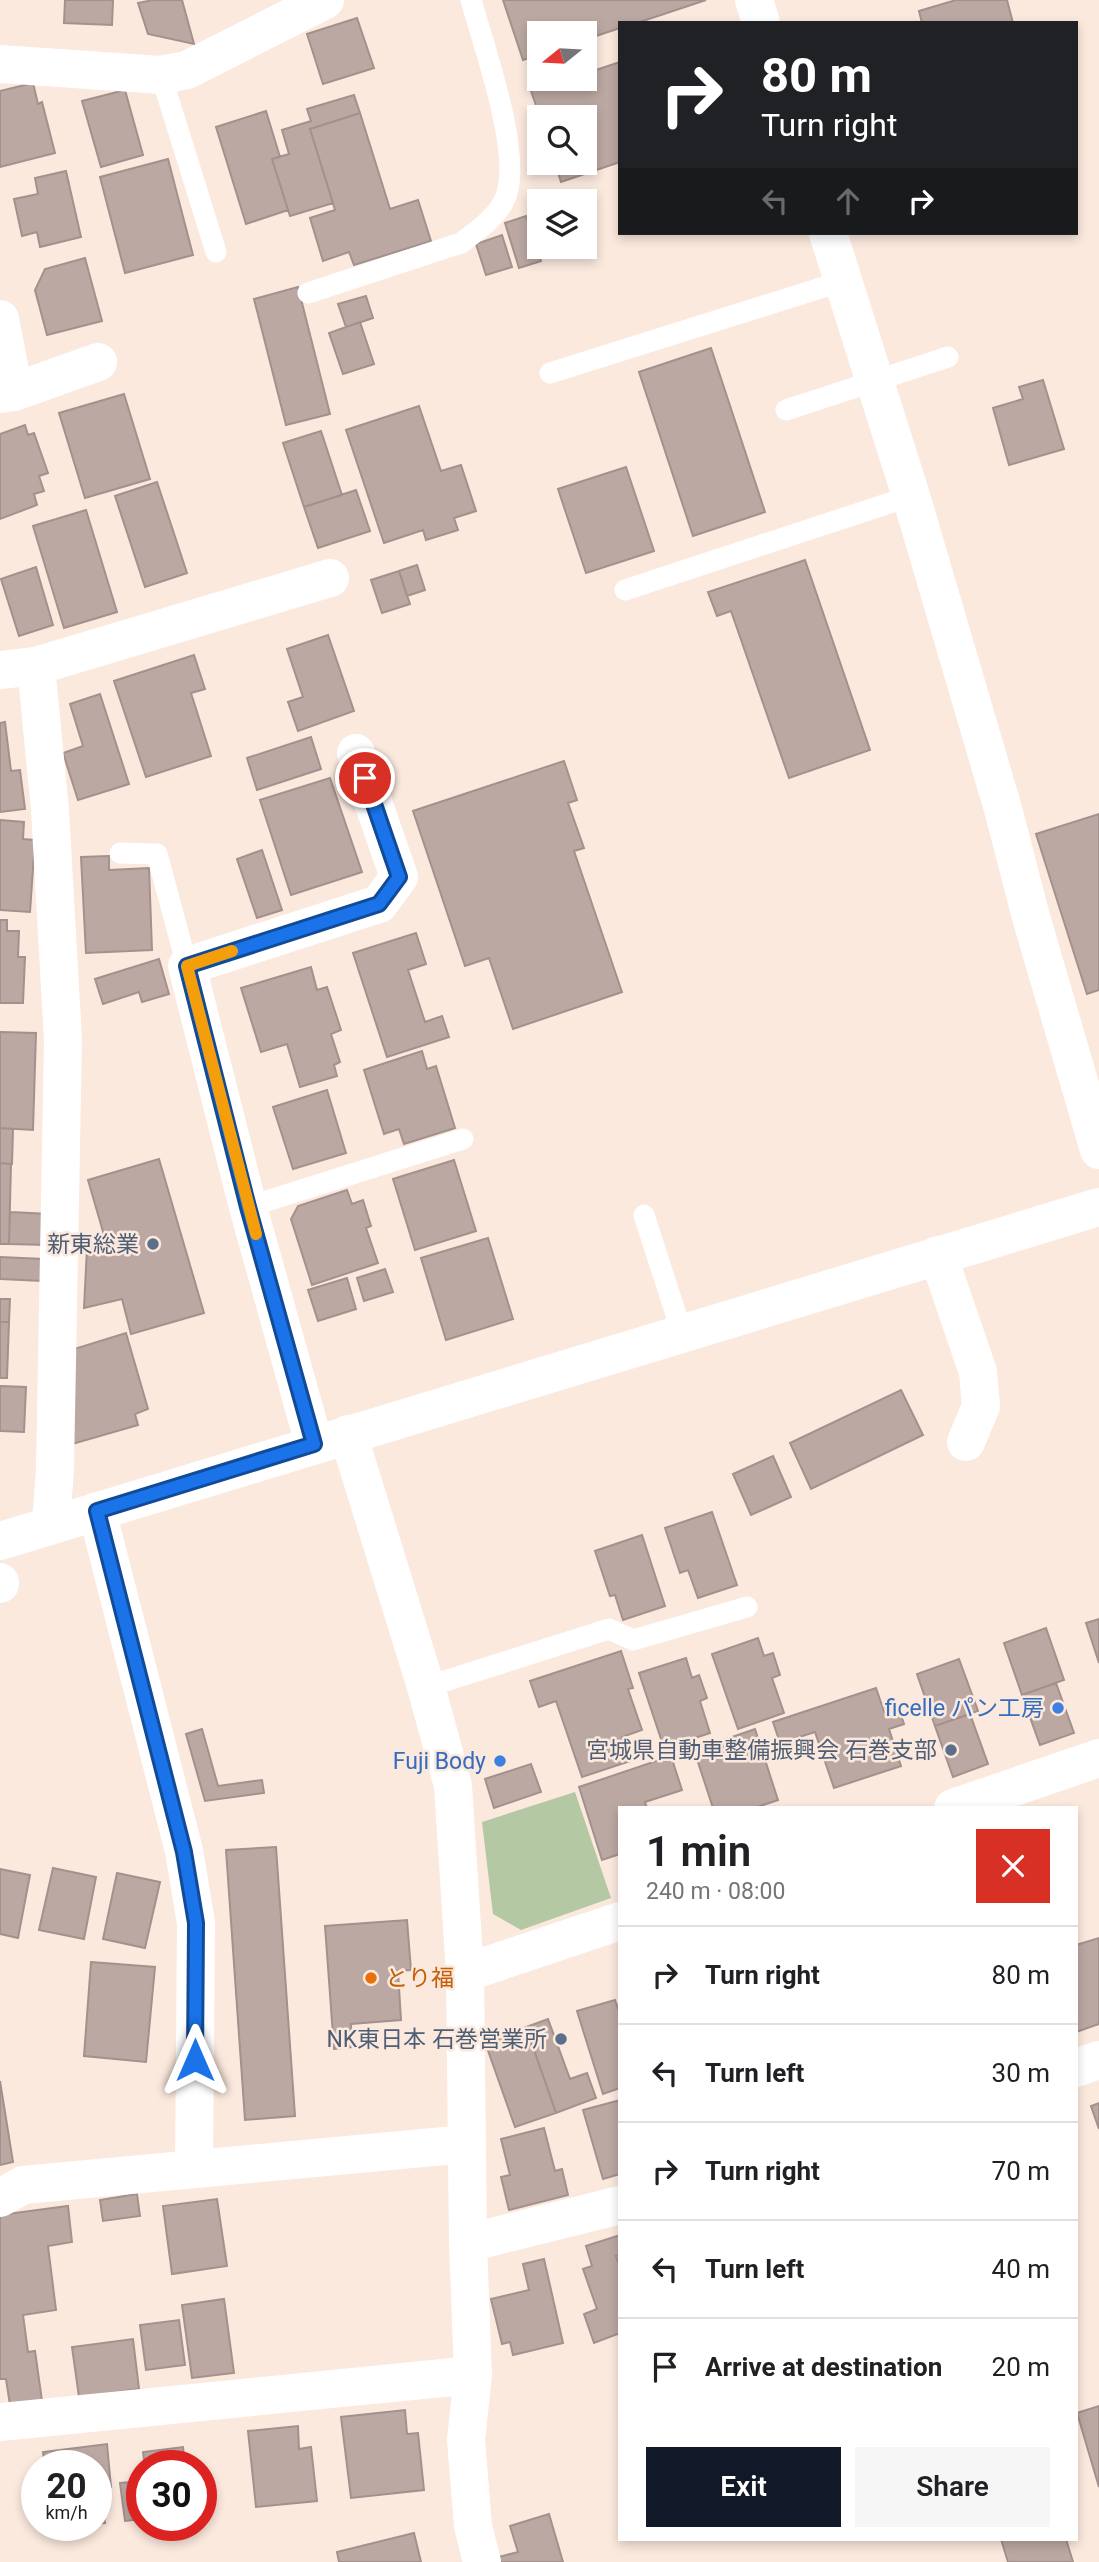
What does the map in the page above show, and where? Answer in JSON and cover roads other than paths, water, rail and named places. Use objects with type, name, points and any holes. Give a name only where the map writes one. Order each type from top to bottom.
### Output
[{"type":"street","points":[[0,64],[161,75],[187,70],[325,0]]},
{"type":"street","points":[[754,0],[760,21]]},
{"type":"street","points":[[829,235],[911,496],[1099,1150]]},
{"type":"street","points":[[0,319],[7,393],[98,362]]},
{"type":"street","points":[[51,1524],[55,1455],[63,1040],[50,810],[18,668],[330,578]]},
{"type":"street","points":[[356,753],[399,877],[379,904],[187,966],[248,1207],[331,1439],[426,1687],[453,1786],[465,1973],[467,2243],[473,2375],[466,2440],[473,2526],[482,2562]]},
{"type":"street","points":[[0,1541],[1099,1207]]},
{"type":"street","points":[[938,1255],[978,1372],[981,1406],[966,1442]]},
{"type":"street","points":[[97,1511],[184,1852],[196,1923],[194,2169]]},
{"type":"street","points":[[959,1806],[1099,1758]]},
{"type":"street","points":[[465,1973],[618,1922]]},
{"type":"street","points":[[1078,2067],[1099,2060]]},
{"type":"street","points":[[0,2198],[23,2185],[466,2144]]},
{"type":"street","points":[[467,2243],[618,2205]]},
{"type":"street","points":[[0,2422],[473,2375]]},
{"type":"lane","points":[[308,293],[461,243],[482,228],[505,200],[510,181],[505,126],[471,0]]},
{"type":"lane","points":[[161,75],[216,251]]},
{"type":"lane","points":[[550,373],[843,281]]},
{"type":"lane","points":[[786,410],[948,357]]},
{"type":"lane","points":[[625,590],[911,496]]},
{"type":"lane","points":[[120,853],[157,854],[187,966]]},
{"type":"lane","points":[[248,1207],[463,1139]]},
{"type":"lane","points":[[644,1215],[682,1333]]},
{"type":"lane","points":[[426,1687],[609,1629],[633,1640],[747,1607]]},
{"type":"place","name":"新東総業","points":[[153,1244]]},
{"type":"place","name":"ficelle パン工房","points":[[1058,1708]]},
{"type":"place","name":"宮城県自動車整備振興会 石巻支部","points":[[951,1750]]},
{"type":"place","name":"Fuji Body","points":[[500,1761]]},
{"type":"place","name":"とり福","points":[[371,1978]]},
{"type":"place","name":"NK東日本 石巻営業所","points":[[561,2039]]}]
